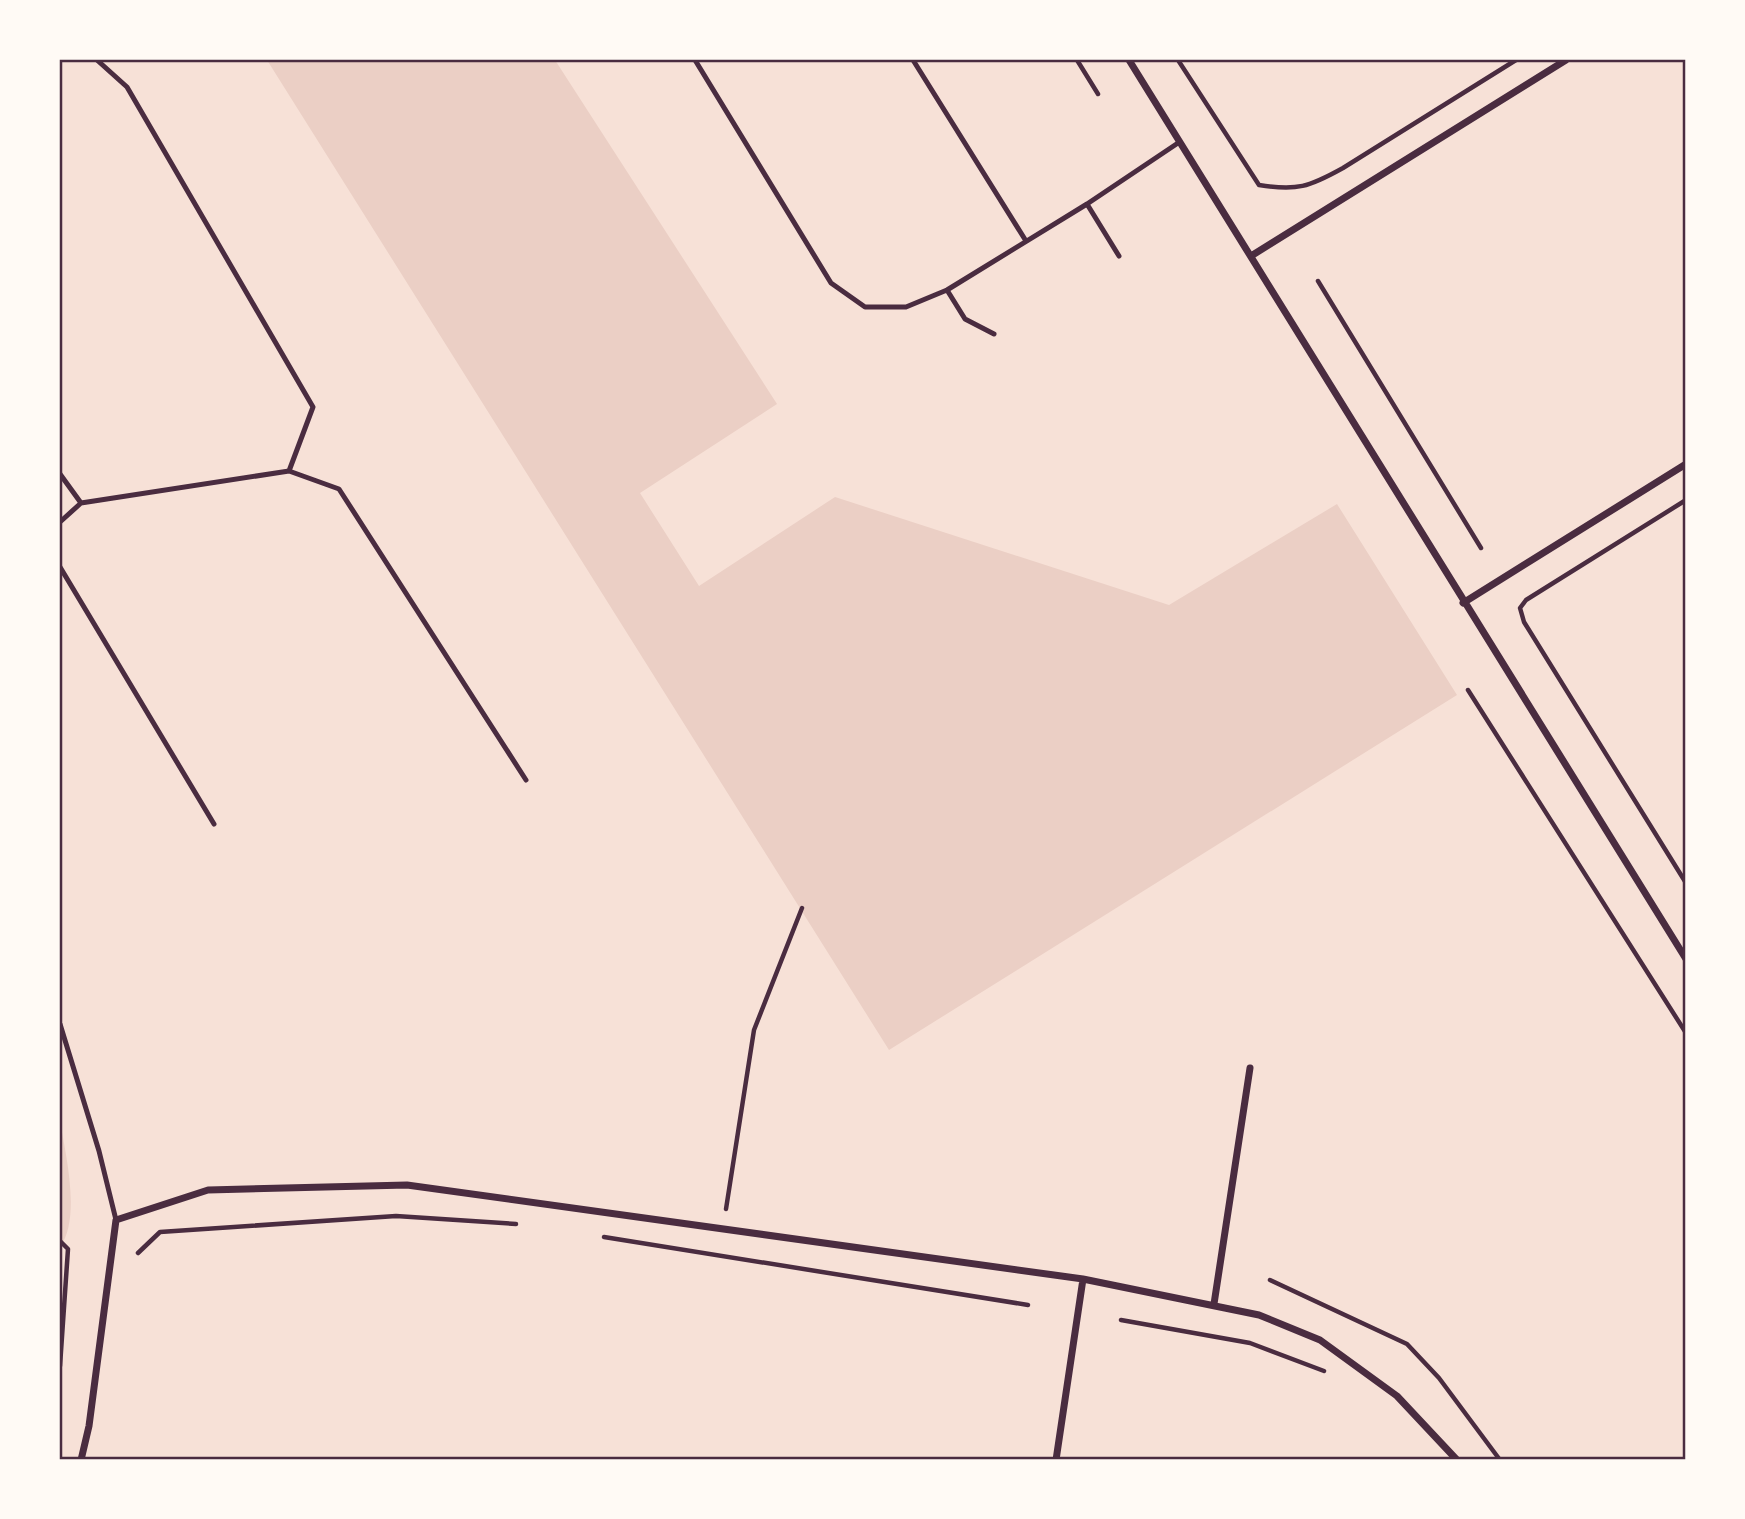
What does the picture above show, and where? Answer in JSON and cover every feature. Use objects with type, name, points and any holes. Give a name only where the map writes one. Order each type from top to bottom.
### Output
[{"type":"street","points":[[1129,60],[1685,959]]},
{"type":"street","points":[[1251,256],[1566,60]]},
{"type":"street","points":[[1464,603],[1685,464]]},
{"type":"street","points":[[1214,1304],[1250,1068]]},
{"type":"street","points":[[81,1460],[89,1426],[116,1220],[208,1190],[407,1185],[1083,1279],[1259,1315],[1320,1340],[1397,1396],[1457,1460]]},
{"type":"street","points":[[1056,1460],[1083,1279]]},
{"type":"lane","points":[[97,60],[127,86],[313,407],[289,471]]},
{"type":"lane","points":[[695,60],[831,283],[865,307],[906,307],[947,290],[1087,204],[1178,143]]},
{"type":"lane","points":[[913,60],[1026,241]]},
{"type":"lane","points":[[1087,204],[1119,256]]},
{"type":"lane","points":[[947,290],[965,318],[994,334]]},
{"type":"lane","points":[[60,522],[81,503],[289,471],[339,489],[526,780]]},
{"type":"lane","points":[[60,474],[81,503]]},
{"type":"lane","points":[[60,567],[215,824]]},
{"type":"lane","points":[[1677,945],[1685,940]]},
{"type":"lane","points":[[60,1024],[99,1151],[116,1220]]},
{"type":"path","points":[[1077,60],[1098,94]]},
{"type":"path","points":[[1178,60],[1259,185],[1292,190],[1315,184],[1516,60]]},
{"type":"path","points":[[1318,282],[1481,548]]},
{"type":"path","points":[[1685,500],[1526,600],[1520,608],[1524,622],[1685,883]]},
{"type":"path","points":[[1468,690],[1685,1033]]},
{"type":"path","points":[[723,1227],[754,1030],[802,908]]},
{"type":"path","points":[[138,1253],[160,1232],[396,1216],[521,1224]]},
{"type":"path","points":[[603,1236],[1027,1304]]},
{"type":"path","points":[[60,1241],[68,1249],[60,1366]]},
{"type":"path","points":[[1270,1280],[1407,1344],[1439,1378],[1500,1460]]},
{"type":"path","points":[[1121,1320],[1250,1343],[1325,1371],[1335,1379]]},
{"type":"shaded area","points":[[267,60],[555,60],[777,404],[640,493],[699,586],[835,497],[1169,605],[1337,504],[1457,695],[889,1050]]},
{"type":"shaded area","points":[[60,1121],[71,1204],[70,1220],[60,1247]]}]
